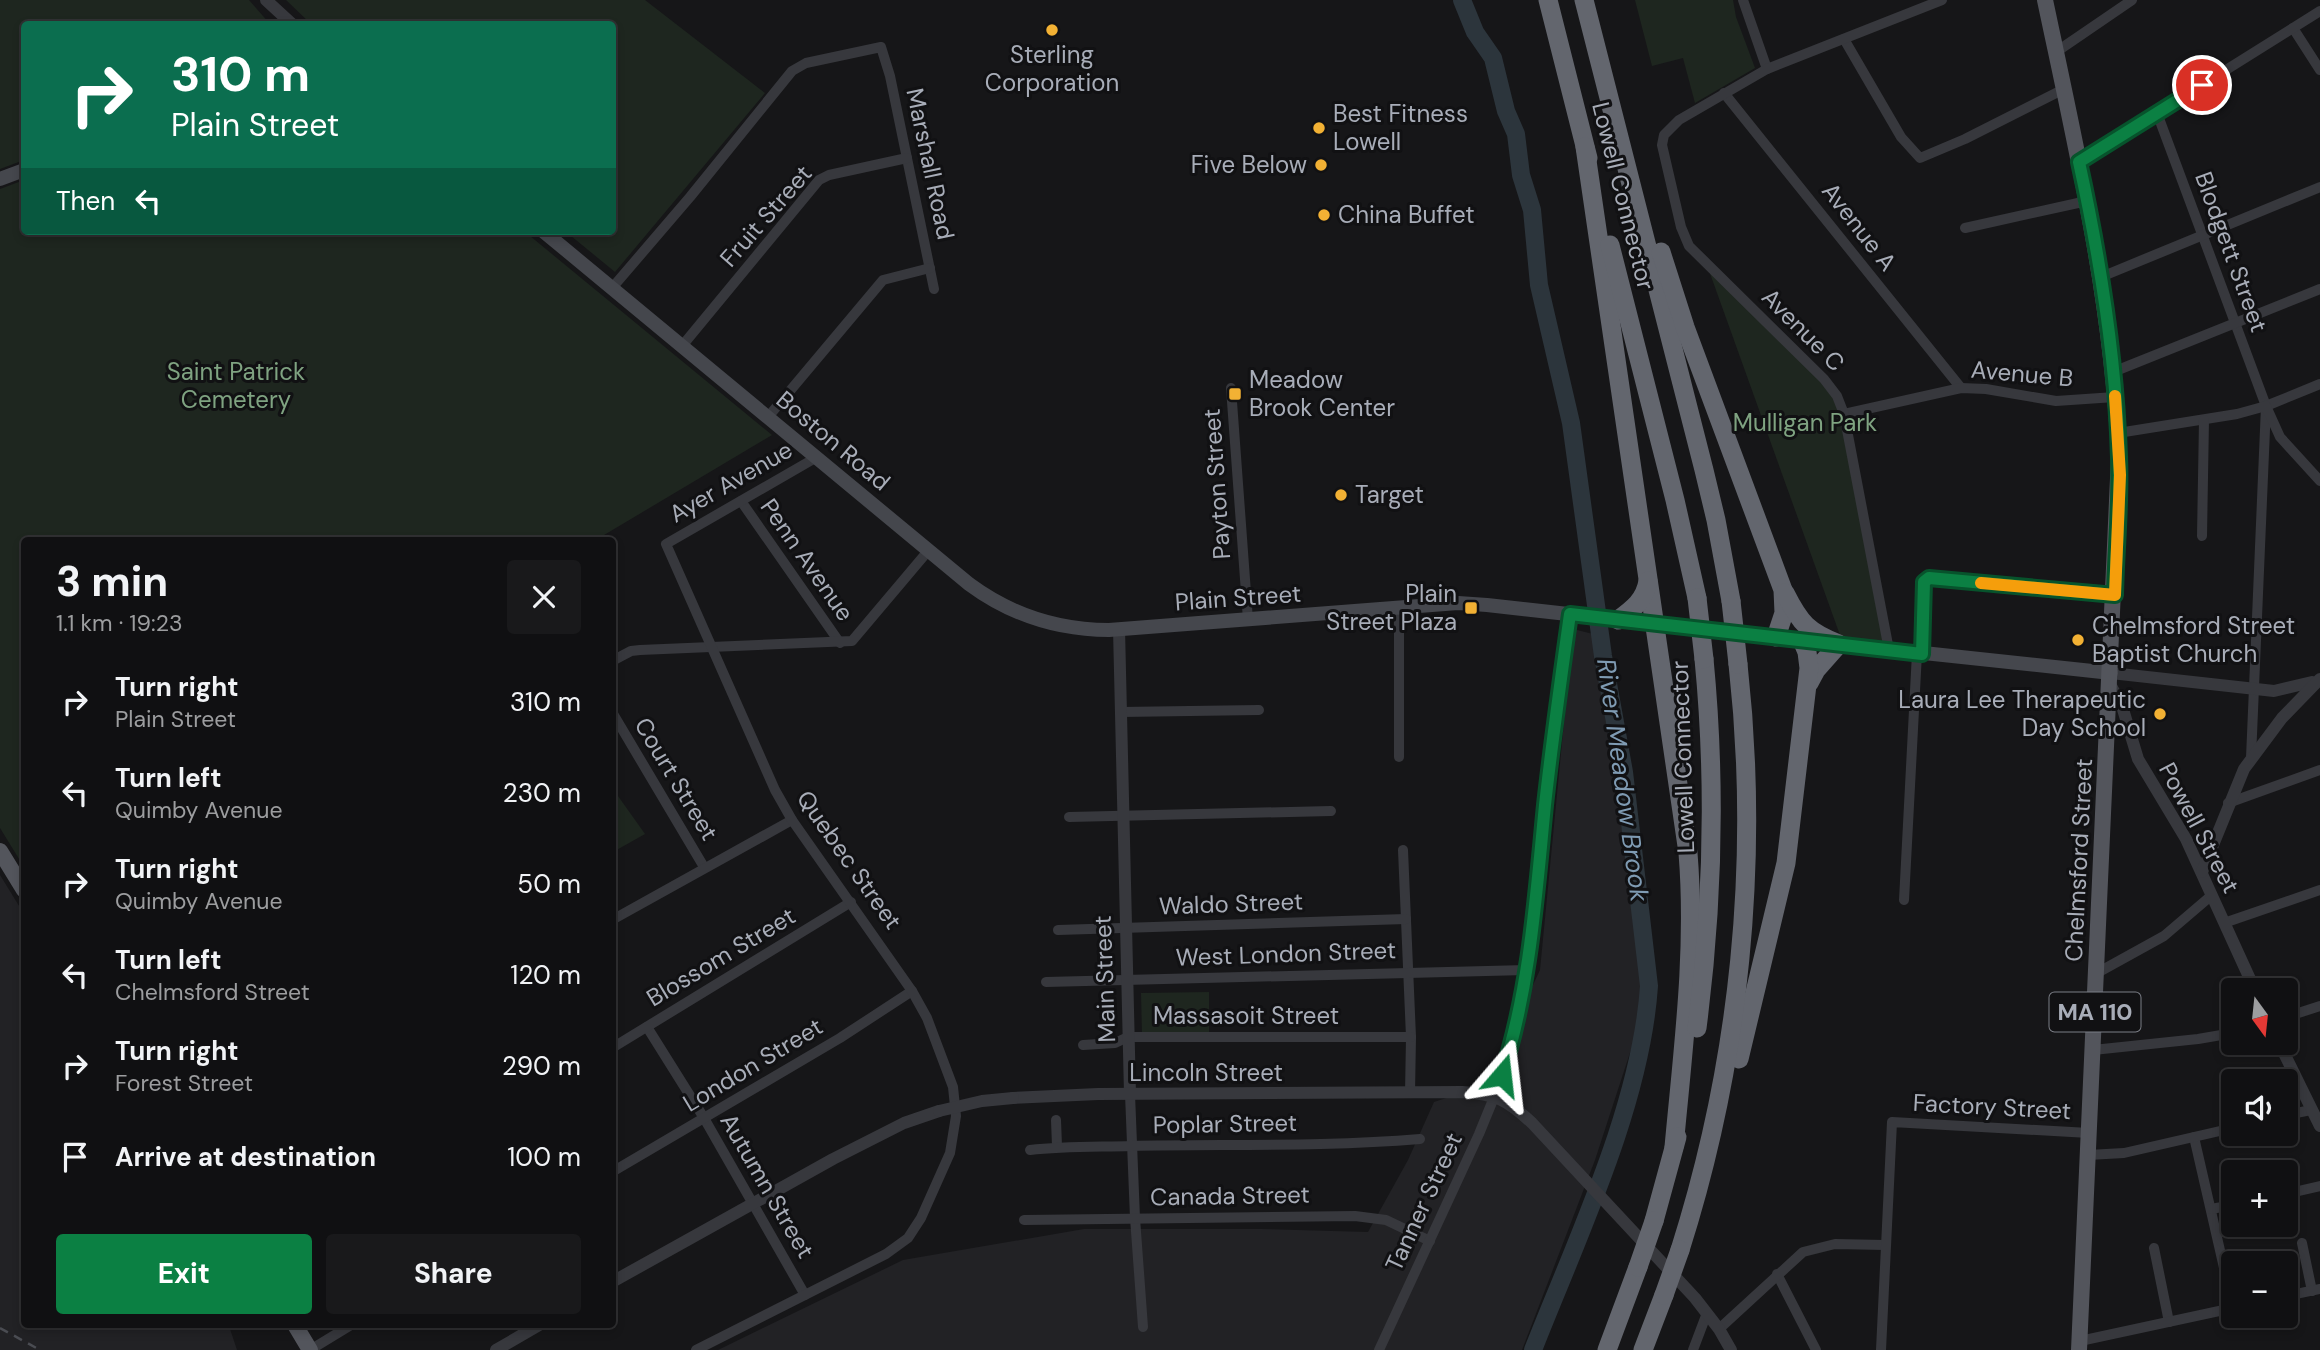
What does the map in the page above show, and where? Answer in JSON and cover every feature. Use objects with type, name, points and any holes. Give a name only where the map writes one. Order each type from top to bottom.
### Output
[{"type":"highway","name":"Lowell Connector","points":[[1548,0],[1675,500],[1696,598],[1712,758],[1711,885],[1695,1039],[1674,1147],[1654,1221],[1607,1350]]},
{"type":"highway","name":"Lowell Connector","points":[[1584,0],[1710,495],[1731,601],[1744,723],[1746,878],[1732,1032],[1696,1196],[1680,1250],[1643,1350]]},
{"type":"highway","points":[[1619,138],[1685,327],[1783,590],[1809,630],[1839,644],[1816,670],[1807,691]]},
{"type":"highway","points":[[1585,147],[1686,833],[1691,904],[1690,957],[1674,1147]]},
{"type":"highway","points":[[1618,620],[1643,597],[1648,580]]},
{"type":"highway","points":[[1776,637],[1784,613],[1783,590]]},
{"type":"highway","points":[[1696,1196],[1723,1123],[1781,887],[1807,691],[1808,657],[1802,640]]},
{"type":"main road","name":"Chelmsford Street","points":[[2045,0],[2088,201],[2101,277],[2113,372],[2120,475],[2080,1345]]},
{"type":"main road","points":[[0,179],[21,171]]},
{"type":"main road","name":"Boston Road","points":[[548,235],[986,597],[1019,615],[1053,625],[1088,630],[1119,629]]},
{"type":"main road","name":"Plain Street","points":[[1119,629],[1458,603],[1920,653],[2110,679]]},
{"type":"main road","points":[[0,851],[21,885]]},
{"type":"main road","points":[[297,1328],[310,1350]]},
{"type":"street","points":[[266,0],[289,21]]},
{"type":"street","points":[[1743,0],[1767,69]]},
{"type":"street","points":[[1724,93],[1798,55],[1942,0]]},
{"type":"street","points":[[2056,52],[2132,0]]},
{"type":"street","points":[[2079,162],[2320,11]]},
{"type":"street","points":[[2293,27],[2320,70]]},
{"type":"street","points":[[1844,39],[1901,137],[1920,158],[1965,139],[2064,89]]},
{"type":"street","name":"Marshall Road","points":[[612,288],[792,71],[806,63],[881,47],[890,76],[933,289]]},
{"type":"street","name":"Avenue A","points":[[1724,93],[1961,388]]},
{"type":"street","name":"Avenue C","points":[[1724,93],[1679,120],[1664,135],[1663,154],[1685,239],[1696,255],[1824,379],[1837,396],[1844,414],[1889,650]]},
{"type":"street","name":"Blodgett Street","points":[[2157,113],[2266,406],[2280,437],[2320,481]]},
{"type":"street","name":"Fruit Street","points":[[682,346],[819,180],[829,175],[907,158]]},
{"type":"street","points":[[2101,277],[2320,187]]},
{"type":"street","points":[[1965,228],[2088,201]]},
{"type":"street","points":[[768,417],[883,281],[930,268]]},
{"type":"street","points":[[2113,372],[2320,289]]},
{"type":"street","points":[[2118,433],[2204,421],[2266,406],[2320,384]]},
{"type":"street","name":"Payton Street","points":[[1231,388],[1248,620]]},
{"type":"street","name":"Avenue B","points":[[1844,414],[1961,388],[1986,389],[2056,401],[2115,397]]},
{"type":"street","points":[[2251,758],[2266,406]]},
{"type":"street","points":[[2202,536],[2204,421]]},
{"type":"street","name":"Ayer Avenue","points":[[666,544],[817,457]]},
{"type":"street","name":"Penn Avenue","points":[[741,501],[840,643]]},
{"type":"street","name":"Quebec Street","points":[[666,544],[757,752],[792,820],[912,990],[928,1018],[950,1074],[956,1105],[950,1153],[908,1238],[886,1254],[696,1350]]},
{"type":"street","points":[[616,659],[631,651],[840,643],[855,639],[928,551]]},
{"type":"street","points":[[1904,900],[1924,582],[1929,578],[2115,595]]},
{"type":"street","points":[[1399,607],[1399,757]]},
{"type":"street","name":"Tanner Street","points":[[1379,1350],[1495,1095],[1515,1035],[1527,970],[1577,615]]},
{"type":"street","name":"Main Street","points":[[1119,629],[1126,980],[1135,1218],[1143,1327]]},
{"type":"street","name":"Plain Street","points":[[2110,679],[2286,690],[2319,680]]},
{"type":"street","name":"Powell Street","points":[[2110,679],[2122,706],[2138,759],[2179,825],[2249,978]]},
{"type":"street","points":[[2202,872],[2238,779],[2293,704],[2319,680]]},
{"type":"street","points":[[1121,712],[1259,710]]},
{"type":"street","name":"Court Street","points":[[616,719],[704,867]]},
{"type":"street","points":[[2228,803],[2320,770]]},
{"type":"street","points":[[1069,817],[1331,811]]},
{"type":"street","points":[[616,918],[792,820]]},
{"type":"street","points":[[1403,850],[1411,1037],[1409,1093]]},
{"type":"street","points":[[2224,923],[2320,890]]},
{"type":"street","points":[[2097,973],[2164,936],[2212,895]]},
{"type":"street","name":"Blossom Street","points":[[616,1046],[851,902]]},
{"type":"street","name":"Waldo Street","points":[[1058,930],[1406,919]]},
{"type":"street","name":"West London Street","points":[[1046,982],[1527,970]]},
{"type":"street","name":"London Street","points":[[616,1170],[851,1031],[912,990]]},
{"type":"street","points":[[2298,1013],[2320,1006]]},
{"type":"street","name":"Autumn Street","points":[[647,1027],[704,1118],[805,1295]]},
{"type":"street","points":[[2093,1050],[2221,1034]]},
{"type":"street","name":"Massasoit Street","points":[[1083,1045],[1115,1043],[1128,1037],[1411,1037]]},
{"type":"street","points":[[2285,1055],[2320,1126]]},
{"type":"street","name":"Lincoln Street","points":[[616,1280],[881,1134],[939,1111],[982,1101],[1130,1094],[1462,1092],[1495,1095]]},
{"type":"street","points":[[1495,1095],[1507,1101],[1532,1123],[1583,1177],[1707,1313],[1731,1350]]},
{"type":"street","points":[[2298,1113],[2311,1110]]},
{"type":"street","points":[[1056,1120],[1057,1146]]},
{"type":"street","name":"Factory Street","points":[[1885,1245],[1892,1122],[2090,1133]]},
{"type":"street","points":[[2088,1156],[2124,1153],[2221,1131]]},
{"type":"street","points":[[2194,1137],[2221,1254]]},
{"type":"street","name":"Poplar Street","points":[[1030,1150],[1057,1146],[1356,1144],[1420,1139]]},
{"type":"street","points":[[2298,1191],[2320,1186]]},
{"type":"street","points":[[2211,1209],[2221,1207]]},
{"type":"street","name":"Canada Street","points":[[1024,1220],[1354,1216],[1386,1220],[1430,1241]]},
{"type":"street","points":[[2298,1294],[2316,1290],[2302,1243]]},
{"type":"street","points":[[1718,1329],[1797,1256],[1823,1246],[1885,1245],[1881,1350]]},
{"type":"street","points":[[2154,1248],[2169,1322]]},
{"type":"street","points":[[1777,1274],[1816,1350]]},
{"type":"street","points":[[2080,1345],[2221,1310]]},
{"type":"street","points":[[1693,1350],[1707,1313]]},
{"type":"street","points":[[310,1350],[346,1328]]},
{"type":"street","points":[[496,1350],[534,1328]]},
{"type":"shaded area","points":[[1573,629],[1593,634],[1640,951],[1640,1022],[1595,1160],[1522,1350],[718,1350],[903,1260],[1084,1229],[1368,1232],[1408,1160],[1434,1102],[1486,1085],[1540,970]]},
{"type":"shaded area","points":[[0,875],[21,909],[21,1328],[231,1328],[237,1350],[0,1350]]},
{"type":"green space","points":[[0,0],[249,0],[267,21],[21,21],[21,161],[0,169]]},
{"type":"green space","points":[[286,0],[645,0],[765,93],[615,272],[570,235],[616,235],[616,21],[308,21]]},
{"type":"green space","points":[[1635,0],[1733,0],[1736,17],[1755,68],[1695,103],[1683,58],[1652,66]]},
{"type":"green space","name":"Saint Patrick Cemetery","points":[[21,181],[21,235],[529,235],[772,435],[601,537],[21,537],[21,862],[0,828],[0,189]]},
{"type":"green space","name":"Mulligan Park","points":[[1707,265],[1837,396],[1889,650],[1841,638]]},
{"type":"green space","points":[[616,793],[645,834],[616,850]]},
{"type":"green space","points":[[1209,992],[1209,1035],[1142,1035],[1141,993]]},
{"type":"waterway","name":"River Meadow Brook","points":[[1462,0],[1475,32],[1493,58],[1506,111],[1516,134],[1521,175],[1532,210],[1539,285],[1571,423],[1603,656],[1624,772],[1649,986],[1644,1031],[1620,1124],[1587,1217],[1533,1350]]},
{"type":"railway","points":[[0,1328],[40,1350]]},
{"type":"slow traffic","points":[[1981,583],[2115,595],[2120,475],[2115,396]]},
{"type":"place","name":"Sterling Corporation","points":[[1052,30]]},
{"type":"place","name":"Best Fitness Lowell","points":[[1319,128]]},
{"type":"place","name":"Five Below","points":[[1321,165]]},
{"type":"place","name":"China Buffet","points":[[1324,215]]},
{"type":"place","name":"Meadow Brook Center","points":[[1235,394]]},
{"type":"place","name":"Target","points":[[1341,495]]},
{"type":"place","name":"Plain Street Plaza","points":[[1471,608]]},
{"type":"place","name":"Chelmsford Street Baptist Church","points":[[2078,640]]},
{"type":"place","name":"Laura Lee Therapeutic Day School","points":[[2160,714]]},
{"type":"route","points":[[1502,1075],[1520,1014],[1529,957],[1570,614],[1922,654],[1924,582],[1929,578],[2115,595],[2120,475],[2113,372],[2098,253],[2079,162],[2202,85]]}]
